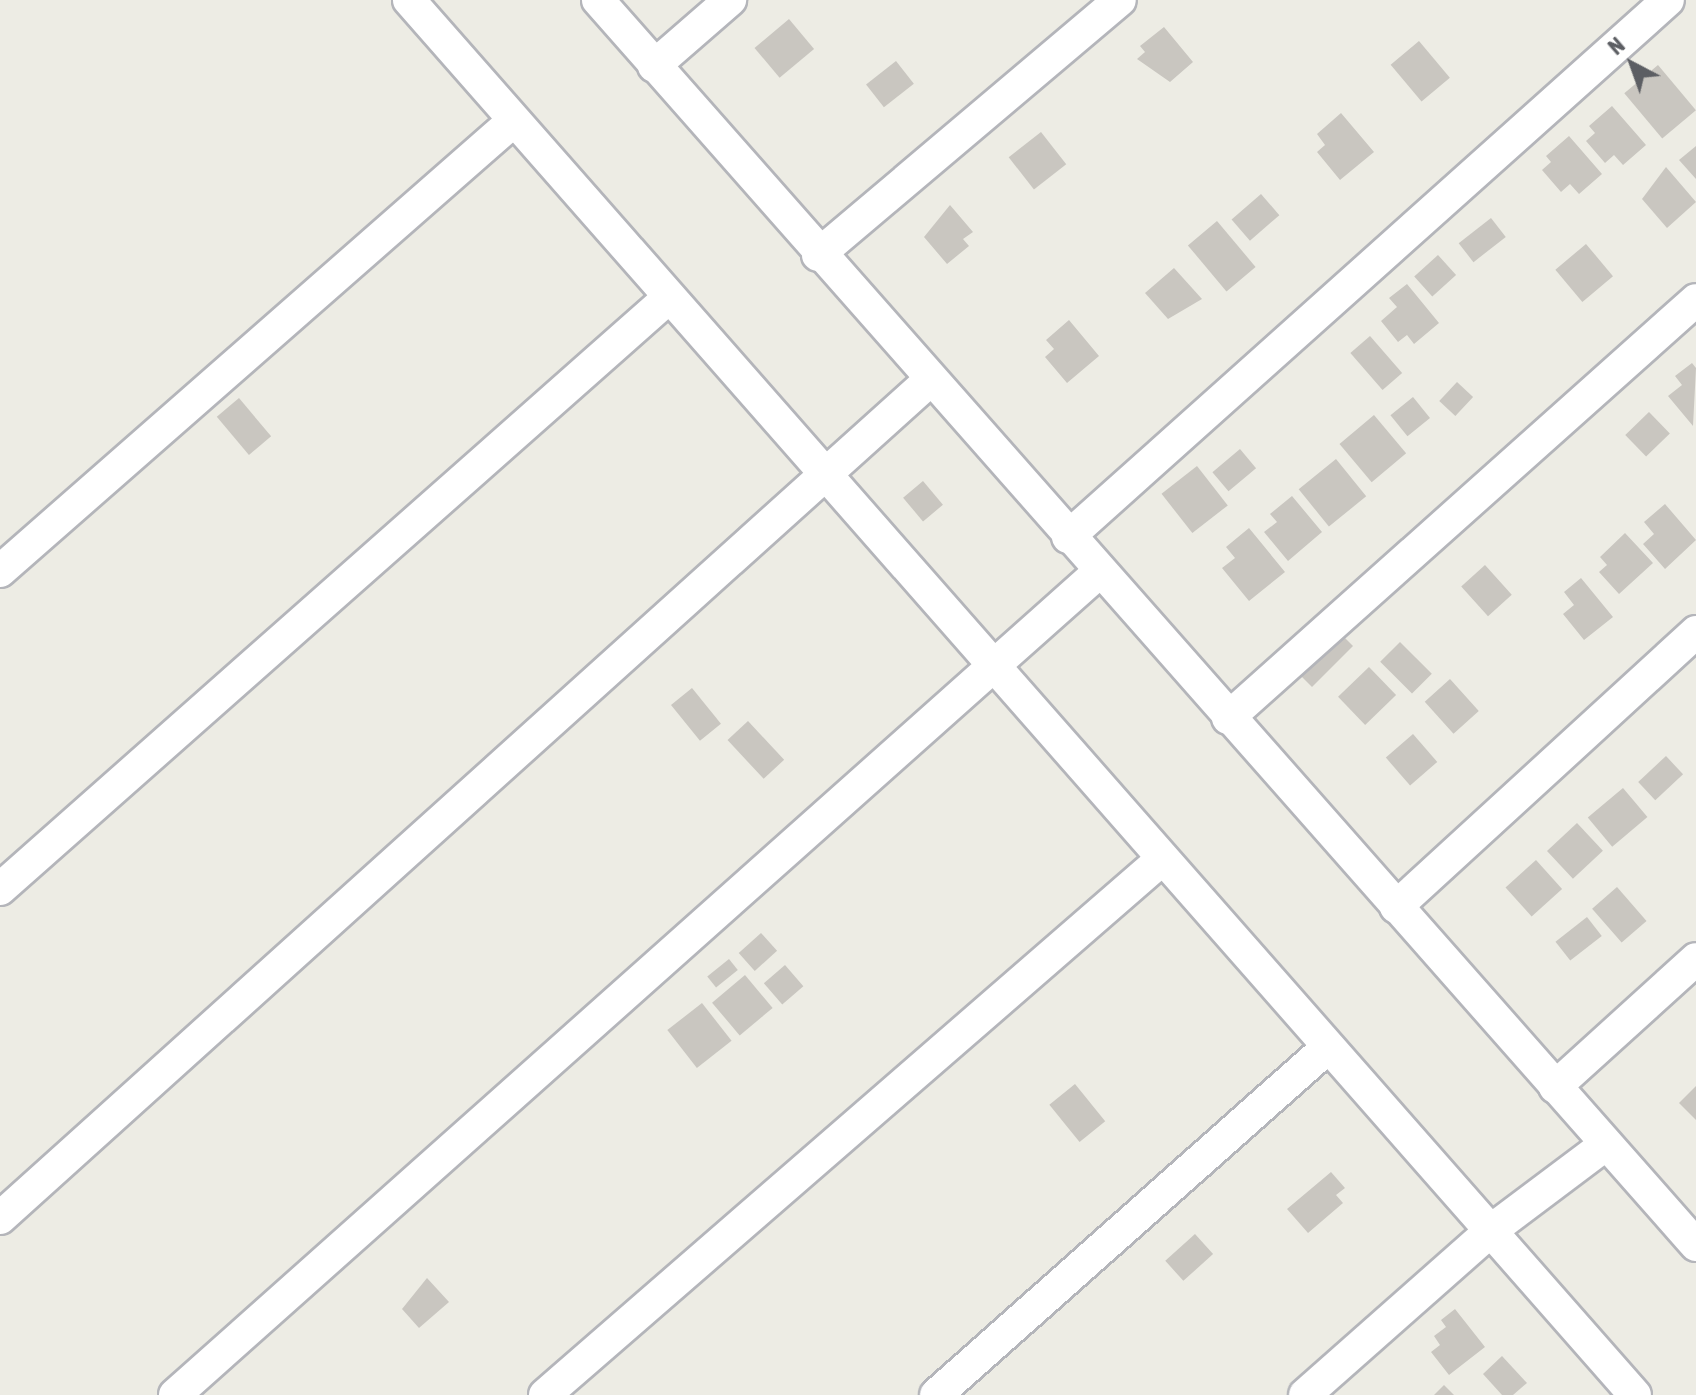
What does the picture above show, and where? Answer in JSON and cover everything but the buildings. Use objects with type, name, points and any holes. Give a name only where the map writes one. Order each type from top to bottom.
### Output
[{"type":"street","points":[[409,0],[511,123],[1635,1395]]},
{"type":"street","points":[[598,0],[929,381],[1696,1245]]},
{"type":"street","points":[[654,66],[730,0]]},
{"type":"street","points":[[818,255],[1120,0]]},
{"type":"street","points":[[1068,537],[1668,0]]},
{"type":"street","points":[[0,571],[511,123]]},
{"type":"street","points":[[0,889],[667,299]]},
{"type":"street","points":[[1228,718],[1696,300]]},
{"type":"street","points":[[0,1218],[820,472],[929,381]]},
{"type":"street","points":[[175,1395],[1099,572]]},
{"type":"street","points":[[1396,907],[1696,632]]},
{"type":"street","points":[[545,1395],[1161,860]]},
{"type":"street","points":[[1555,1087],[1696,959]]},
{"type":"street","points":[[936,1395],[1327,1048]]},
{"type":"street","points":[[1306,1395],[1489,1232],[1606,1144]]}]
